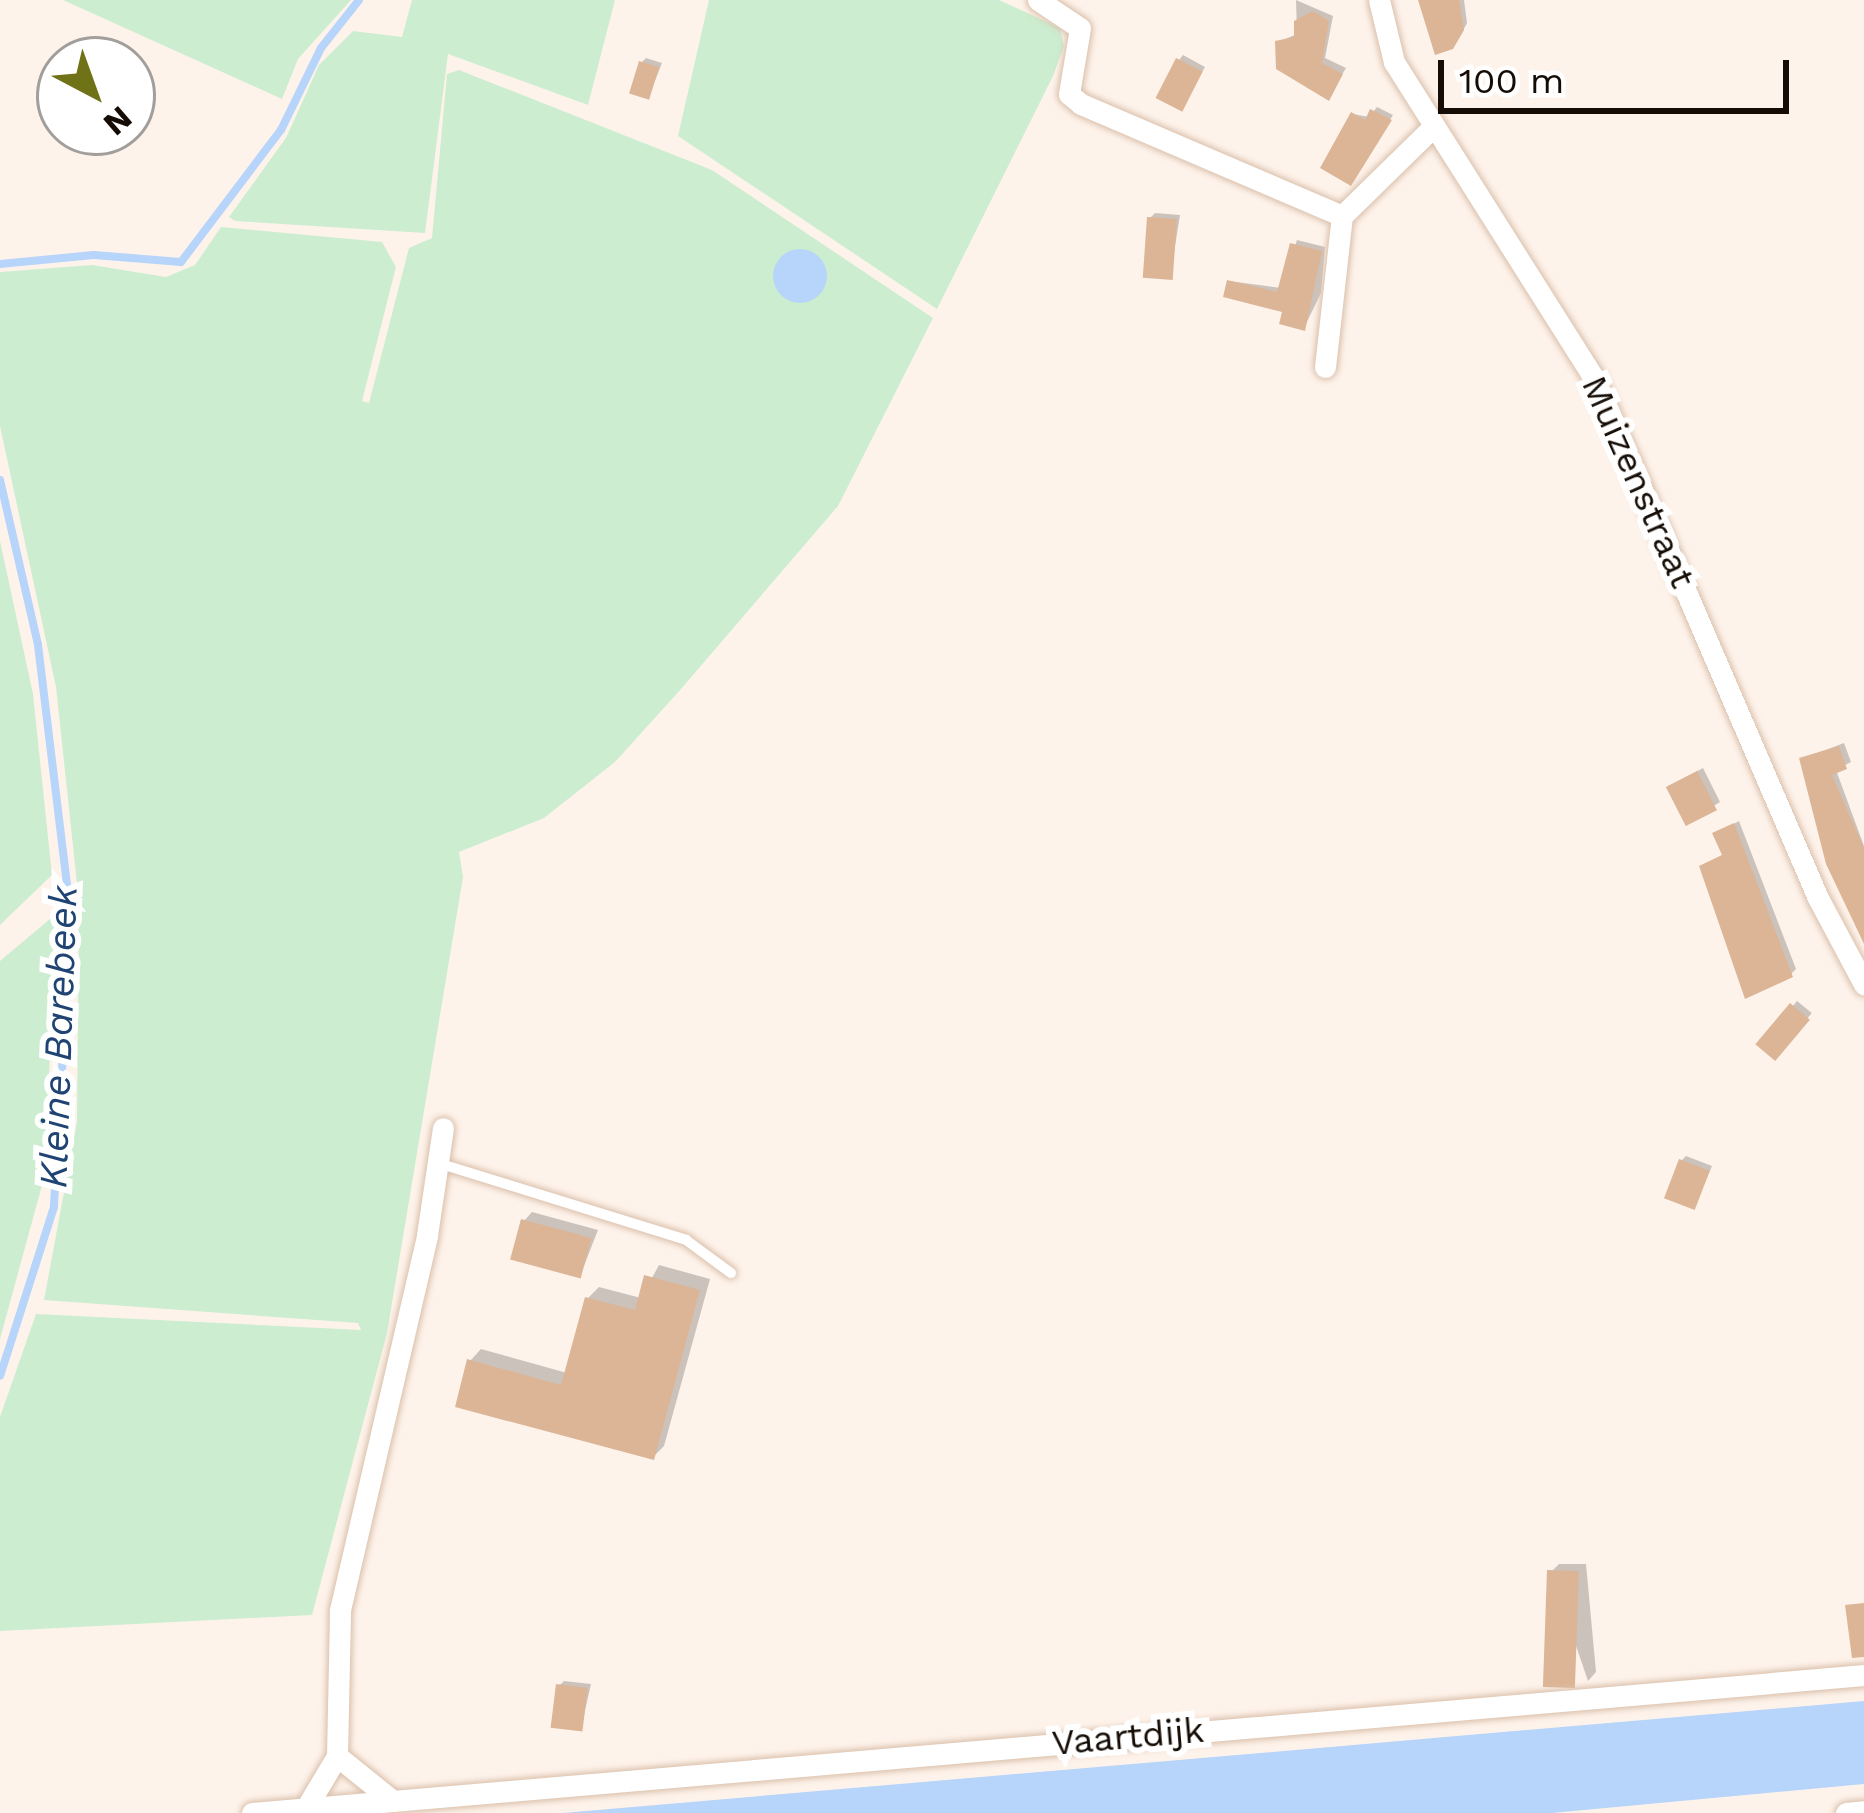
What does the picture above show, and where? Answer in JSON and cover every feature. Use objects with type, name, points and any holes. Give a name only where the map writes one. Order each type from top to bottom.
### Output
[{"type":"street","points":[[1038,0],[1080,28],[1069,83],[1081,104],[1342,215]]},
{"type":"street","name":"Muizenstraat","points":[[1379,0],[1394,62],[1594,378],[1818,898],[1864,984]]},
{"type":"street","points":[[1325,367],[1342,215],[1434,126]]},
{"type":"street","points":[[306,1808],[337,1756],[340,1610],[443,1128]]},
{"type":"street","name":"Vaartdijk","points":[[252,1813],[1864,1675]]},
{"type":"street","points":[[337,1756],[393,1801]]},
{"type":"street","points":[[1846,1813],[1864,1811]]},
{"type":"lane","points":[[438,1163],[686,1240],[731,1273]]},
{"type":"green space","points":[[63,0],[351,0],[298,59],[282,99],[156,42],[156,36],[143,36]]},
{"type":"green space","points":[[412,0],[615,0],[588,105],[448,54],[425,233],[229,217],[286,138],[319,65],[353,31],[402,37]]},
{"type":"green space","points":[[709,0],[999,0],[1060,28],[1064,46],[1053,76],[937,309],[678,136]]},
{"type":"green space","points":[[459,70],[712,170],[933,318],[838,506],[681,689],[615,762],[544,818],[459,852],[463,877],[387,1333],[312,1615],[0,1631],[0,1417],[36,1314],[361,1330],[358,1323],[44,1300],[77,1122],[79,902],[56,687],[0,426],[0,272],[92,265],[166,277],[195,265],[221,227],[382,242],[396,267],[362,401],[369,403],[409,248],[432,238],[447,74]]},
{"type":"green space","points":[[0,541],[33,694],[52,875],[0,925]]},
{"type":"green space","points":[[57,913],[44,1178],[0,1339],[0,961]]},
{"type":"water","points":[[800,249],[819,257],[827,276],[819,295],[800,303],[781,295],[773,276],[781,257]]},
{"type":"water","points":[[1864,1701],[1864,1784],[1552,1813],[563,1813]]},
{"type":"building","points":[[1418,0],[1459,0],[1464,30],[1453,49],[1435,55]]},
{"type":"building","points":[[1313,11],[1329,21],[1322,63],[1343,74],[1329,101],[1276,69],[1275,41],[1294,37],[1294,21]]},
{"type":"building","points":[[1176,58],[1203,72],[1182,112],[1156,98]]},
{"type":"building","points":[[639,61],[659,67],[649,100],[629,94]]},
{"type":"building","points":[[1370,109],[1392,120],[1351,186],[1320,168],[1351,112],[1365,120]]},
{"type":"building","points":[[1147,217],[1177,219],[1173,280],[1143,278]]},
{"type":"building","points":[[1290,243],[1322,251],[1305,331],[1279,324],[1282,312],[1223,297],[1227,280],[1277,292]]},
{"type":"building","points":[[1839,746],[1847,769],[1832,775],[1864,848],[1864,944],[1826,864],[1799,758]]},
{"type":"building","points":[[1697,771],[1717,810],[1686,826],[1666,787]]},
{"type":"building","points":[[1734,823],[1793,977],[1745,999],[1699,866],[1722,855],[1712,833]]},
{"type":"building","points":[[1790,1003],[1810,1020],[1775,1061],[1755,1044]]},
{"type":"building","points":[[1679,1159],[1710,1171],[1695,1210],[1664,1198]]},
{"type":"building","points":[[521,1219],[592,1238],[581,1278],[510,1260]]},
{"type":"building","points":[[644,1275],[700,1290],[654,1460],[455,1407],[467,1359],[561,1385],[585,1297],[635,1310]]},
{"type":"building","points":[[1547,1570],[1579,1571],[1575,1688],[1543,1687]]},
{"type":"building","points":[[1864,1603],[1864,1657],[1852,1658],[1845,1605]]},
{"type":"building","points":[[556,1684],[588,1688],[582,1732],[551,1728]]},
{"type":"waterway","name":"Kleine Barebeek","points":[[0,264],[94,255],[181,262],[281,130],[321,48],[359,0]]},
{"type":"waterway","name":"Kleine Barebeek","points":[[0,480],[38,645],[71,918],[54,1207],[0,1376]]}]
